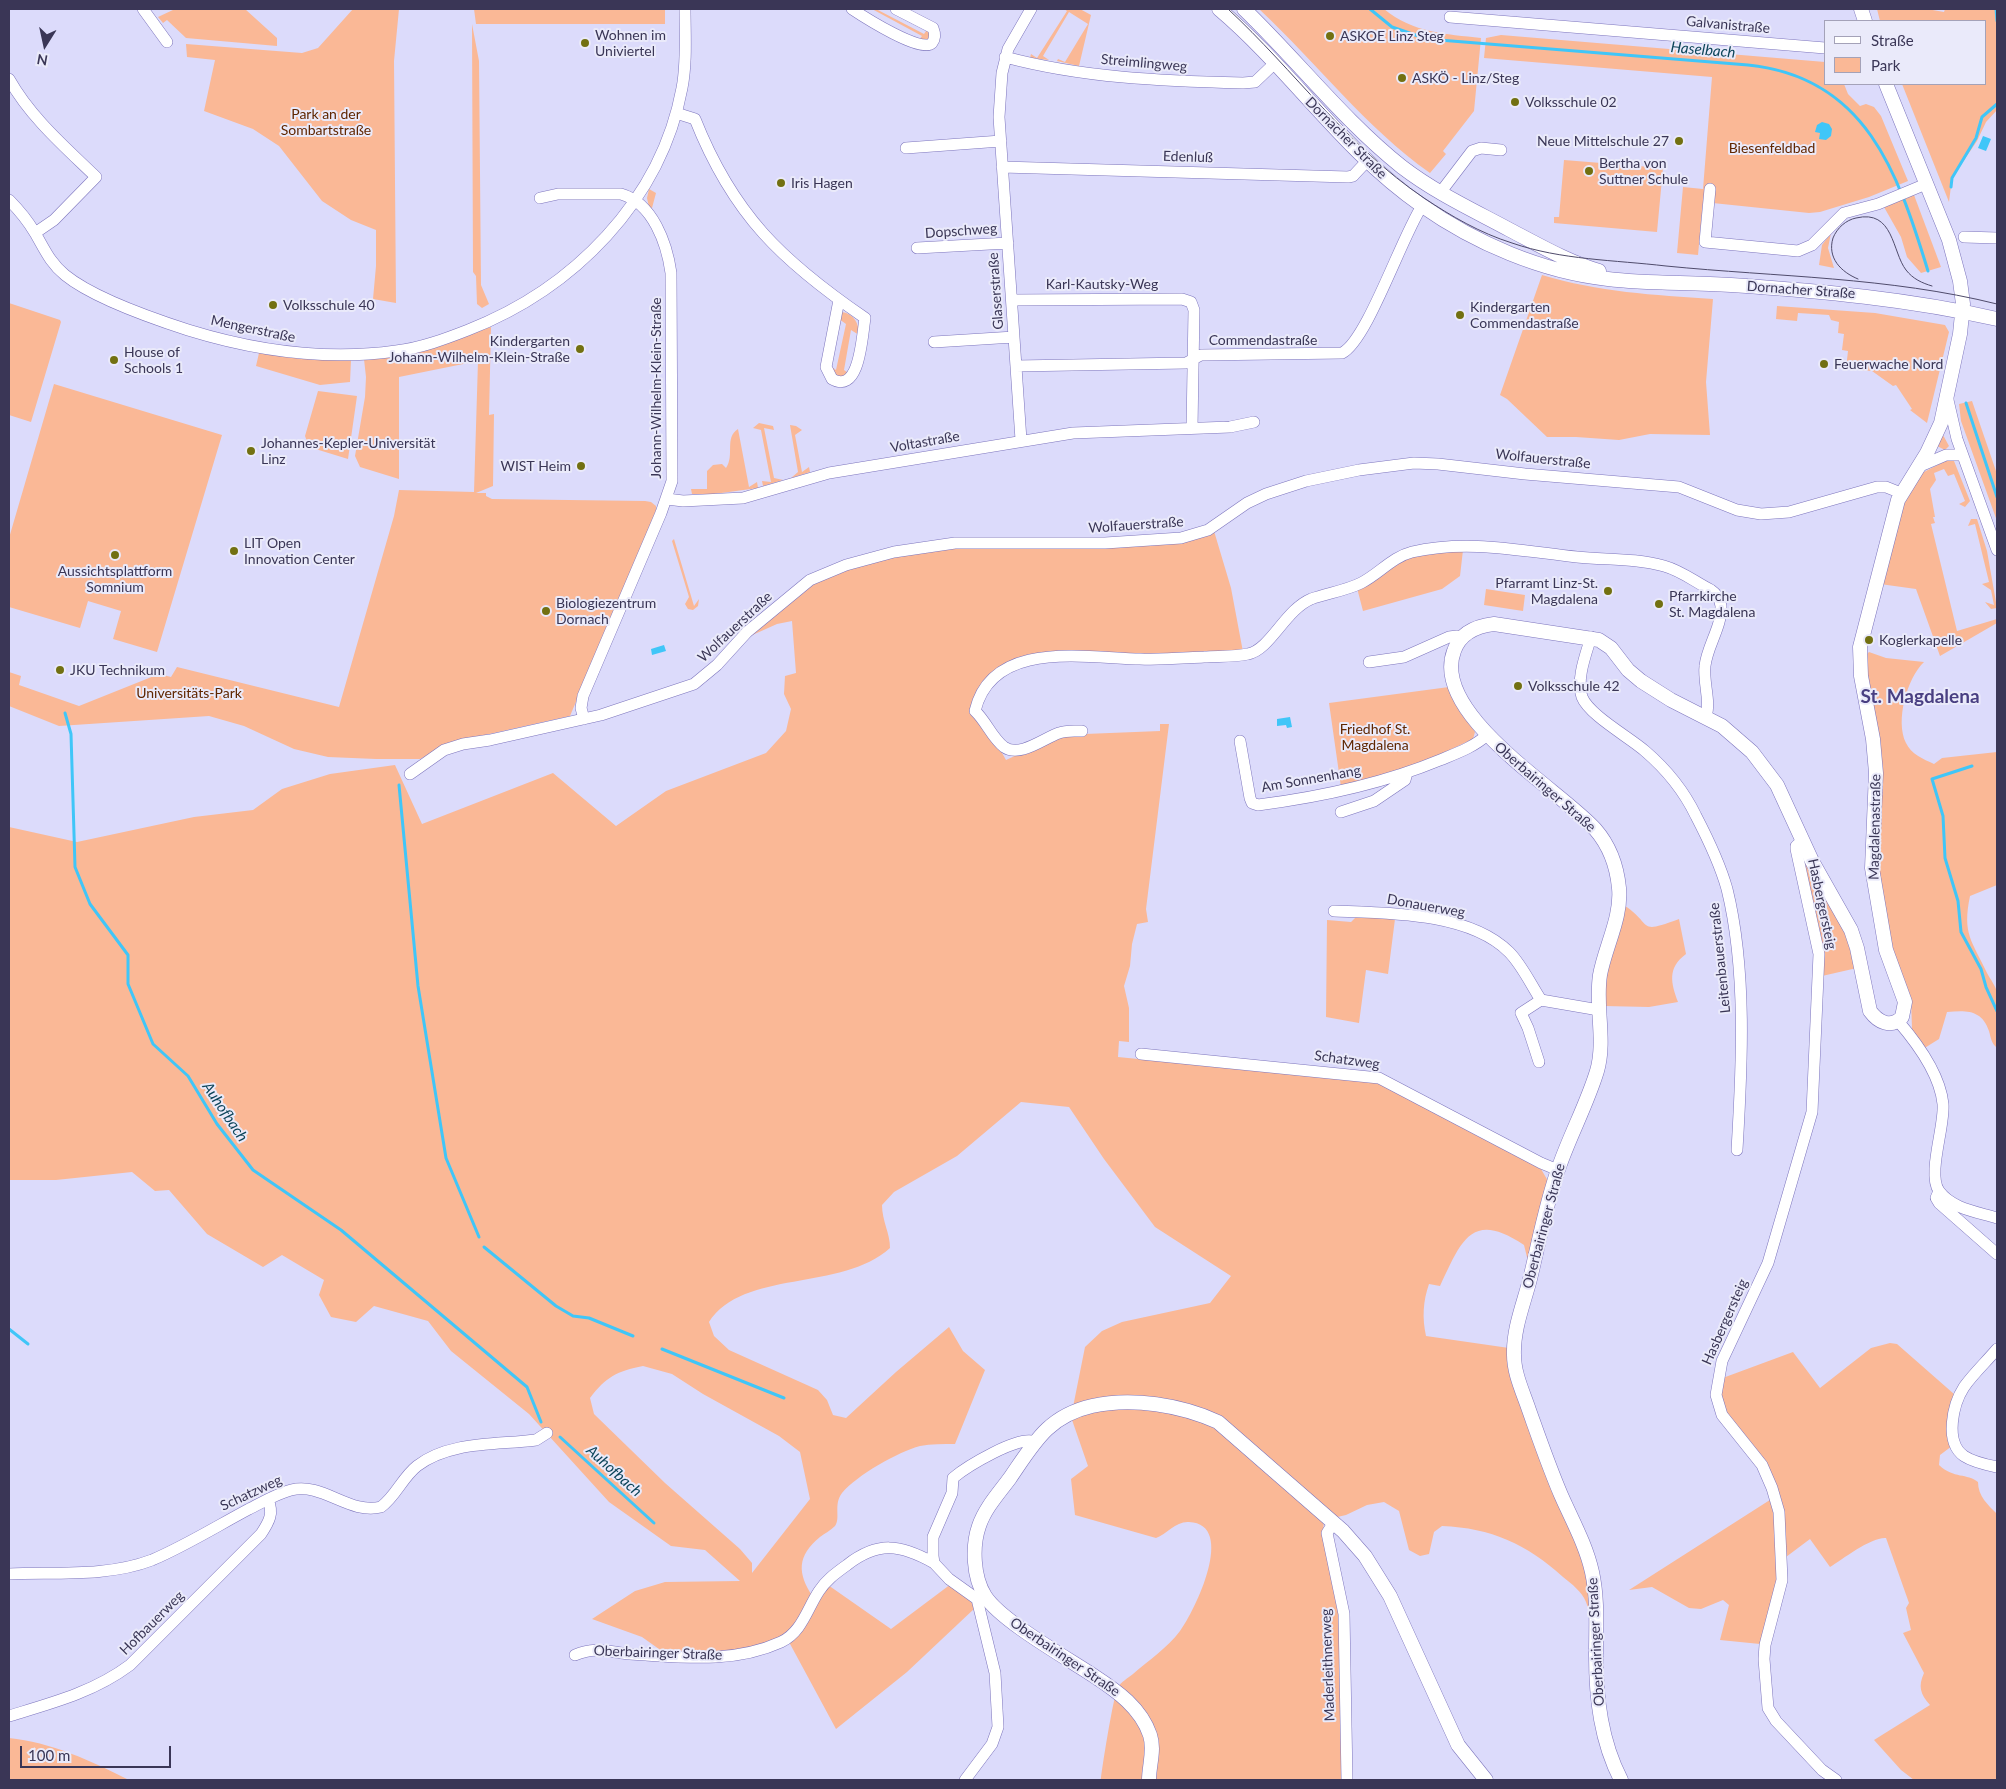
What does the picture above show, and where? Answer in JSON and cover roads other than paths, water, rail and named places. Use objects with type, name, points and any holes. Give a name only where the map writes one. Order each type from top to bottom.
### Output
[{"type":"street","points":[[144,9],[167,42]]},
{"type":"street","points":[[540,198],[558,194],[621,194],[635,201],[663,152],[676,113],[684,73],[685,9]]},
{"type":"street","points":[[852,9],[885,29],[921,46],[928,46],[933,42],[935,35],[932,28],[896,9]]},
{"type":"street","name":"Glaserstraße","points":[[1022,440],[999,106],[1006,57],[1012,40],[1031,9]]},
{"type":"street","name":"Dornacher Straße","points":[[1219,9],[1275,63],[1367,161],[1422,206],[1500,249],[1547,266],[1598,278],[1855,294],[1932,305],[1997,319]]},
{"type":"street","name":"Dornacher Straße","points":[[1244,9],[1378,146],[1403,167],[1440,193],[1552,252],[1589,268],[1637,280]]},
{"type":"street","name":"Galvanistraße","points":[[1450,17],[1824,48]]},
{"type":"street","name":"Streimlingweg","points":[[1006,57],[1052,68],[1118,78],[1243,83],[1254,82],[1275,63]]},
{"type":"street","points":[[9,79],[27,108],[96,177],[54,220],[35,233]]},
{"type":"street","name":"Magdalenastraße","points":[[1886,85],[1955,261],[1962,292],[1963,312],[1948,394],[1936,434],[1918,468],[1901,493],[1891,521],[1862,637],[1859,661],[1873,739],[1876,773],[1872,847],[1874,886],[1886,950],[1905,1002],[1905,1009],[1898,1021]]},
{"type":"street","points":[[676,113],[695,119],[718,173],[756,226],[786,258],[865,318],[854,372],[849,380],[840,382],[832,379],[826,367],[839,300]]},
{"type":"street","points":[[906,148],[1001,141]]},
{"type":"street","points":[[1440,193],[1472,151],[1481,148],[1500,150]]},
{"type":"street","name":"Edenluß","points":[[1002,167],[1348,177],[1353,176],[1367,161]]},
{"type":"street","points":[[1710,189],[1705,242],[1798,251],[1812,244],[1844,213],[1896,197],[1926,184]]},
{"type":"street","name":"Mengerstraße","points":[[9,200],[35,233],[54,265],[64,275],[84,287],[169,323],[255,347],[321,356],[398,351],[451,337],[494,320],[540,293],[576,266],[605,238],[635,201]]},
{"type":"street","name":"Johann-Wilhelm-Klein-Straße","points":[[584,719],[581,708],[583,696],[667,499],[672,481],[671,273],[669,258],[658,229],[648,213],[635,201]]},
{"type":"street","name":"Commendastraße","points":[[1016,366],[1186,364],[1201,355],[1333,354],[1348,351],[1363,330],[1410,227],[1422,206]]},
{"type":"street","points":[[1964,237],[1997,238]]},
{"type":"street","name":"Dopschweg","points":[[917,248],[1008,243]]},
{"type":"street","points":[[1547,266],[1552,252]]},
{"type":"street","name":"Karl-Kautsky-Weg","points":[[1012,300],[1182,299],[1191,302],[1194,310],[1192,360]]},
{"type":"street","points":[[934,342],[1014,337]]},
{"type":"street","points":[[1192,360],[1192,428]]},
{"type":"street","points":[[1948,394],[1950,414],[1962,455],[1997,550]]},
{"type":"street","name":"Voltastraße","points":[[667,499],[683,502],[743,498],[829,473],[1022,440],[1101,431],[1242,426],[1254,422]]},
{"type":"street","points":[[1918,468],[1946,455],[1962,455]]},
{"type":"street","name":"Wolfauerstraße","points":[[410,774],[444,750],[584,719],[694,684],[716,665],[747,632],[810,580],[846,565],[894,552],[955,543],[1105,543],[1181,538],[1208,530],[1246,503],[1306,480],[1358,470],[1406,464],[1438,464],[1525,474],[1652,483],[1679,487],[1737,510],[1761,514],[1797,510],[1877,487],[1886,487],[1901,493]]},
{"type":"street","points":[[1082,730],[1060,732],[1022,749],[1011,750],[1001,744],[984,719],[975,711],[982,691],[1000,673],[1016,665],[1042,658],[1078,655],[1149,659],[1249,654],[1266,642],[1284,620],[1301,604],[1362,582],[1403,555],[1452,547],[1517,548],[1590,558],[1626,558],[1664,566],[1686,574],[1716,594],[1721,605],[1704,675],[1708,708],[1706,716]]},
{"type":"street","points":[[1370,662],[1404,657],[1449,637],[1457,636],[1461,639],[1475,628],[1494,624],[1591,637],[1611,648],[1628,670],[1656,691],[1706,716],[1738,738],[1765,766],[1777,785],[1802,841],[1851,930],[1857,948],[1870,1011],[1875,1018],[1883,1023],[1898,1021],[1923,1055],[1942,1097],[1942,1124],[1935,1174],[1939,1191],[1936,1198],[1939,1204],[1997,1254]]},
{"type":"street","name":"Leitenbauerstraße","points":[[1591,637],[1582,670],[1582,696],[1587,706],[1659,764],[1680,789],[1711,846],[1726,887],[1734,933],[1742,1025],[1737,1150]]},
{"type":"street","name":"Oberbairinger Straße","points":[[1461,639],[1452,655],[1452,676],[1465,704],[1500,748],[1594,828],[1603,840],[1615,866],[1619,885],[1618,905],[1601,971],[1599,1010],[1601,1044],[1598,1068],[1558,1170],[1515,1338],[1515,1367],[1541,1444],[1582,1542],[1591,1570],[1595,1596],[1597,1701],[1604,1736],[1621,1780]]},
{"type":"street","name":"Am Sonnenhang","points":[[1240,741],[1250,798],[1252,803],[1258,805],[1349,789],[1407,774],[1465,750],[1488,735]]},
{"type":"street","name":"Am Sonnenhang","points":[[1341,812],[1374,801],[1405,780],[1407,774]]},
{"type":"street","name":"Hasbergersteig","points":[[1802,841],[1796,846],[1796,849],[1818,954],[1812,1112],[1768,1263],[1722,1361],[1716,1395],[1722,1415],[1762,1465],[1772,1488],[1779,1512],[1782,1580],[1764,1652],[1768,1708],[1782,1728],[1822,1770],[1836,1780]]},
{"type":"street","name":"Donauerweg","points":[[1334,911],[1406,915],[1475,930],[1488,936],[1510,954],[1541,1000]]},
{"type":"street","points":[[1539,1062],[1528,1028],[1521,1014],[1541,1000],[1599,1010]]},
{"type":"street","name":"Schatzweg","points":[[1141,1054],[1379,1078],[1541,1164],[1558,1170]]},
{"type":"street","points":[[1939,1191],[1958,1206],[1997,1218]]},
{"type":"street","points":[[1997,1349],[1959,1395],[1953,1418],[1953,1430],[1955,1442],[1964,1456],[1997,1468]]},
{"type":"street","name":"Oberbairinger Straße","points":[[965,1780],[992,1744],[998,1727],[995,1673],[975,1559],[980,1525],[990,1506],[1044,1431],[1062,1417],[1096,1406],[1118,1403],[1154,1405],[1202,1414],[1218,1422],[1334,1522],[1355,1544],[1378,1576],[1416,1650],[1458,1745],[1468,1760],[1486,1780]]},
{"type":"street","name":"Schatzweg","points":[[9,1574],[103,1570],[138,1564],[166,1553],[286,1491],[302,1488],[324,1493],[353,1506],[374,1509],[387,1503],[411,1471],[429,1458],[458,1449],[536,1440],[547,1433]]},
{"type":"street","points":[[934,1563],[933,1537],[952,1493],[953,1478],[965,1468],[1016,1443],[1027,1440],[1035,1442]]},
{"type":"street","name":"Hofbauerweg","points":[[9,1716],[90,1689],[114,1677],[130,1665],[261,1534],[270,1519],[268,1500]]},
{"type":"street","name":"Maderleithnerweg","points":[[1334,1522],[1327,1533],[1344,1614],[1347,1780]]},
{"type":"street","name":"Oberbairinger Straße","points":[[575,1655],[595,1648],[617,1653],[693,1657],[719,1657],[752,1652],[790,1636],[798,1628],[826,1582],[862,1554],[874,1548],[900,1549],[922,1556],[934,1563],[961,1589],[980,1596],[1000,1613],[1116,1690],[1142,1720],[1150,1736],[1152,1751],[1149,1780]]},
{"type":"water","points":[[1822,122],[1829,124],[1832,129],[1831,136],[1826,140],[1819,139],[1820,133],[1815,132],[1817,125]]},
{"type":"water","points":[[1983,136],[1991,139],[1986,151],[1978,148]]},
{"type":"water","points":[[664,645],[666,651],[652,655],[651,649]]},
{"type":"water","points":[[1290,717],[1292,727],[1287,728],[1286,725],[1277,726],[1277,719]]},
{"type":"waterway","name":"Haselbach","points":[[1370,9],[1392,27],[1427,39],[1748,65],[1788,73],[1822,88],[1849,110],[1871,136],[1889,166],[1904,199],[1928,271]]},
{"type":"waterway","points":[[1996,9],[1997,21]]},
{"type":"waterway","points":[[1951,187],[1952,178],[1976,138],[1982,117],[1997,104]]},
{"type":"waterway","name":"Haselbach","points":[[1966,403],[1997,497]]},
{"type":"waterway","name":"Auhofbach","points":[[65,713],[71,734],[75,867],[90,904],[128,955],[128,984],[153,1044],[188,1076],[217,1124],[253,1170],[341,1230],[527,1387],[541,1422]]},
{"type":"waterway","points":[[1972,766],[1932,779],[1943,816],[1945,858],[1958,901],[1961,932],[1981,969],[1986,987],[1997,1011]]},
{"type":"waterway","points":[[399,785],[418,986],[446,1158],[479,1237]]},
{"type":"waterway","points":[[484,1247],[556,1306],[573,1316],[589,1318],[633,1336]]},
{"type":"waterway","points":[[9,1329],[28,1344]]},
{"type":"waterway","points":[[662,1349],[784,1398]]},
{"type":"waterway","name":"Auhofbach","points":[[560,1437],[654,1523]]},
{"type":"tram line","points":[[1228,9],[1346,132],[1396,178],[1455,218],[1500,239],[1531,249],[1569,256],[1708,270],[1874,283],[1915,288],[1997,304]]},
{"type":"tram line","points":[[1858,279],[1846,272],[1837,263],[1832,252],[1833,238],[1839,228],[1845,223],[1852,219],[1868,217],[1878,220],[1885,226],[1906,270],[1918,280],[1932,286]]},
{"type":"place","name":"ASKOE Linz Steg","points":[[1330,36]]},
{"type":"place","name":"Wohnen im Univiertel","points":[[585,43]]},
{"type":"place","name":"ASKÖ - Linz/Steg","points":[[1402,78]]},
{"type":"place","name":"Volksschule 02","points":[[1515,102]]},
{"type":"place","name":"Neue Mittelschule 27","points":[[1679,141]]},
{"type":"place","name":"Bertha von Suttner Schule","points":[[1589,171]]},
{"type":"place","name":"Iris Hagen","points":[[781,183]]},
{"type":"place","name":"Volksschule 40","points":[[273,305]]},
{"type":"place","name":"Kindergarten Commendastraße","points":[[1460,315]]},
{"type":"place","name":"Kindergarten Johann-Wilhelm-Klein-Straße","points":[[580,349]]},
{"type":"place","name":"House of Schools 1","points":[[114,360]]},
{"type":"place","name":"Feuerwache Nord","points":[[1824,364]]},
{"type":"place","name":"Johannes-Kepler-Universität Linz","points":[[251,451]]},
{"type":"place","name":"WIST Heim","points":[[581,466]]},
{"type":"place","name":"LIT Open Innovation Center","points":[[234,551]]},
{"type":"place","name":"Aussichtsplattform Somnium","points":[[115,555]]},
{"type":"place","name":"Pfarramt Linz-St. Magdalena","points":[[1608,591]]},
{"type":"place","name":"Pfarrkirche St. Magdalena","points":[[1659,604]]},
{"type":"place","name":"Biologiezentrum Dornach","points":[[546,611]]},
{"type":"place","name":"Koglerkapelle","points":[[1869,640]]},
{"type":"place","name":"JKU Technikum","points":[[60,670]]},
{"type":"place","name":"Volksschule 42","points":[[1518,686]]},
{"type":"district","name":"St. Magdalena","points":[[1920,697]]},
{"type":"park label","name":"Park an der Sombartstraße","points":[[326,122]]},
{"type":"park label","name":"Biesenfeldbad","points":[[1772,148]]},
{"type":"park label","name":"Universitäts-Park","points":[[189,693]]},
{"type":"park label","name":"Friedhof St. Magdalena","points":[[1375,738]]}]
